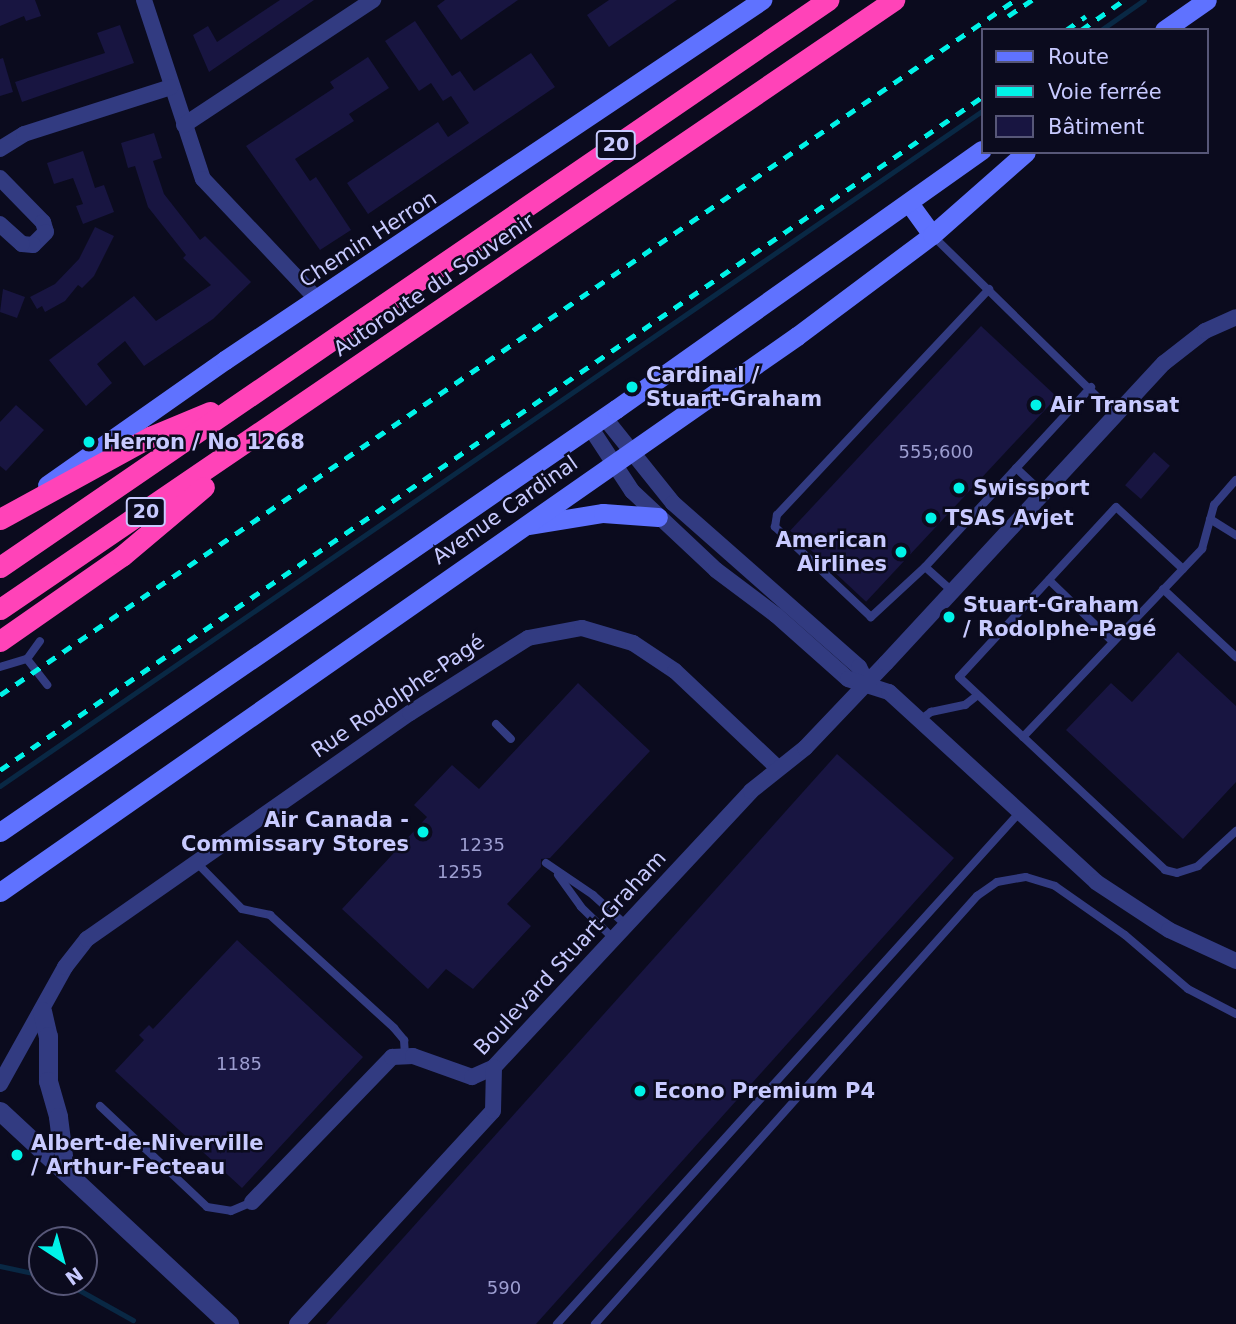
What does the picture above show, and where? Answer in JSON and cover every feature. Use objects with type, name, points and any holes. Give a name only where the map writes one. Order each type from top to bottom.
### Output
[{"type":"highway","name":"Autoroute du Souvenir","points":[[0,566],[828,0]]},
{"type":"highway","name":"Autoroute du Souvenir","points":[[0,609],[894,0]]},
{"type":"highway","points":[[0,519],[150,437],[251,395]]},
{"type":"highway","points":[[0,641],[122,556],[290,413]]},
{"type":"main road","name":"Chemin Herron","points":[[0,519],[762,0]]},
{"type":"main road","points":[[1167,28],[1207,0]]},
{"type":"main road","name":"Avenue Cardinal","points":[[0,832],[597,422],[981,151]]},
{"type":"main road","name":"Avenue Cardinal","points":[[0,892],[622,458],[932,235],[1024,154]]},
{"type":"main road","points":[[909,203],[932,235]]},
{"type":"main road","points":[[523,526],[603,513],[657,517]]},
{"type":"street","points":[[144,0],[171,88],[209,189],[318,300]]},
{"type":"street","points":[[184,125],[373,0]]},
{"type":"street","points":[[0,149],[24,135],[171,88]]},
{"type":"street","points":[[0,178],[43,222],[46,232],[33,245],[22,244],[0,224]]},
{"type":"street","points":[[778,768],[805,748],[1181,347],[1236,317]]},
{"type":"street","points":[[597,422],[622,458],[859,667],[867,683]]},
{"type":"street","points":[[622,458],[632,491],[657,517],[848,679],[889,692],[1114,895],[1169,930],[1236,961]]},
{"type":"street","name":"Rue Rodolphe-Pagé","points":[[0,1084],[65,967],[87,939],[195,861],[500,652],[528,638],[568,628],[610,634],[659,658],[778,768]]},
{"type":"street","name":"Boulevard Stuart-Graham","points":[[405,1054],[472,1077],[494,1067],[778,768]]},
{"type":"street","points":[[42,1011],[48,1036],[48,1080],[58,1117],[65,1171]]},
{"type":"street","points":[[252,1202],[385,1063],[405,1054]]},
{"type":"street","points":[[297,1324],[493,1111],[494,1067]]},
{"type":"street","points":[[0,1111],[229,1324]]},
{"type":"lane","points":[[932,235],[1091,387],[1116,415]]},
{"type":"lane","points":[[989,289],[777,515],[775,527],[871,617],[925,567],[1091,387]]},
{"type":"lane","points":[[1016,468],[1043,493]]},
{"type":"lane","points":[[1023,737],[1202,549],[1214,505],[1236,480]]},
{"type":"lane","points":[[1183,569],[1116,507],[959,677],[1165,870],[1177,873],[1198,866],[1236,831]]},
{"type":"lane","points":[[1210,519],[1236,535]]},
{"type":"lane","points":[[925,567],[951,591]]},
{"type":"lane","points":[[1049,580],[1113,642]]},
{"type":"lane","points":[[1163,589],[1236,657]]},
{"type":"lane","points":[[0,667],[27,659],[40,641]]},
{"type":"lane","points":[[27,659],[47,685]]},
{"type":"lane","points":[[920,720],[931,712],[965,705],[978,695]]},
{"type":"lane","points":[[496,724],[510,739]]},
{"type":"lane","points":[[557,1324],[1020,812]]},
{"type":"lane","points":[[195,861],[242,909],[270,915],[394,1028],[404,1040],[405,1054]]},
{"type":"lane","points":[[546,863],[593,895],[626,925]]},
{"type":"lane","points":[[554,870],[582,907],[614,939]]},
{"type":"lane","points":[[595,1324],[977,896],[997,882],[1026,877],[1055,886],[1125,935],[1188,989],[1236,1014]]},
{"type":"lane","points":[[582,907],[593,895]]},
{"type":"lane","points":[[100,1106],[207,1207],[231,1211],[252,1202]]},
{"type":"building","points":[[0,0],[35,0],[41,16],[26,21],[24,16],[0,26]]},
{"type":"building","points":[[280,0],[314,0],[209,72],[193,35],[208,26],[217,42]]},
{"type":"building","points":[[445,0],[518,0],[461,40],[437,6]]},
{"type":"building","points":[[609,0],[677,0],[609,47],[587,15]]},
{"type":"building","points":[[415,21],[452,76],[460,71],[474,91],[531,53],[555,87],[368,214],[347,183],[438,122],[448,137],[469,123],[451,96],[443,101],[431,83],[419,91],[385,41]]},
{"type":"building","points":[[120,25],[134,63],[22,102],[15,82],[105,53],[97,33]]},
{"type":"building","points":[[368,57],[389,88],[349,114],[354,121],[295,159],[310,181],[316,177],[351,230],[320,250],[246,146],[334,88],[330,82]]},
{"type":"building","points":[[3,58],[13,92],[0,96],[0,59]]},
{"type":"building","points":[[154,133],[162,158],[153,161],[164,194],[200,240],[205,236],[251,282],[213,319],[144,366],[125,341],[97,364],[112,383],[86,406],[49,360],[134,296],[156,321],[211,285],[183,258],[186,255],[148,207],[135,166],[128,168],[121,143]]},
{"type":"building","points":[[83,151],[95,188],[104,185],[114,212],[83,224],[76,206],[83,204],[73,178],[54,184],[47,163]]},
{"type":"building","points":[[95,227],[114,236],[94,276],[82,288],[78,285],[65,301],[45,312],[42,306],[37,309],[30,297],[55,284],[79,259]]},
{"type":"building","points":[[3,289],[25,297],[17,318],[0,312]]},
{"type":"building","points":[[981,326],[1057,397],[866,602],[790,531]]},
{"type":"building","points":[[16,405],[44,430],[6,471],[0,466],[0,422]]},
{"type":"building","points":[[1154,452],[1170,466],[1141,499],[1125,485]]},
{"type":"building","points":[[1178,652],[1236,706],[1236,782],[1183,839],[1066,730],[1111,683],[1132,702]]},
{"type":"building","points":[[578,683],[650,751],[550,858],[541,859],[541,867],[507,904],[531,926],[473,989],[446,969],[428,989],[342,909],[427,817],[414,805],[452,765],[479,789]]},
{"type":"building","name":"Econo Premium P4","points":[[837,754],[954,858],[536,1324],[326,1324]]},
{"type":"building","points":[[237,940],[363,1057],[242,1188],[115,1071],[144,1040],[139,1035],[149,1025],[153,1029]]},
{"type":"waterway","points":[[1104,28],[1144,0]]},
{"type":"waterway","points":[[0,786],[981,112]]},
{"type":"waterway","points":[[0,1266],[28,1272]]},
{"type":"waterway","points":[[90,1296],[133,1320]]},
{"type":"railway","points":[[0,695],[1015,0]]},
{"type":"railway","points":[[1008,16],[1032,0]]},
{"type":"railway","points":[[1084,28],[1124,0]]},
{"type":"railway","points":[[1069,28],[1086,16]]},
{"type":"railway","points":[[0,770],[981,98]]},
{"type":"place","name":"Cardinal / Stuart-Graham","points":[[632,387]]},
{"type":"place","name":"Air Transat","points":[[1036,405]]},
{"type":"place","name":"Herron / No 1268","points":[[89,442]]},
{"type":"place","name":"Swissport","points":[[959,488]]},
{"type":"place","name":"TSAS Avjet","points":[[931,518]]},
{"type":"place","name":"American Airlines","points":[[901,552]]},
{"type":"place","name":"Stuart-Graham / Rodolphe-Pagé","points":[[949,617]]},
{"type":"place","name":"Air Canada - Commissary Stores","points":[[423,832]]},
{"type":"place","name":"Econo Premium P4","points":[[640,1091]]},
{"type":"place","name":"Albert-de-Niverville / Arthur-Fecteau","points":[[17,1155]]}]
